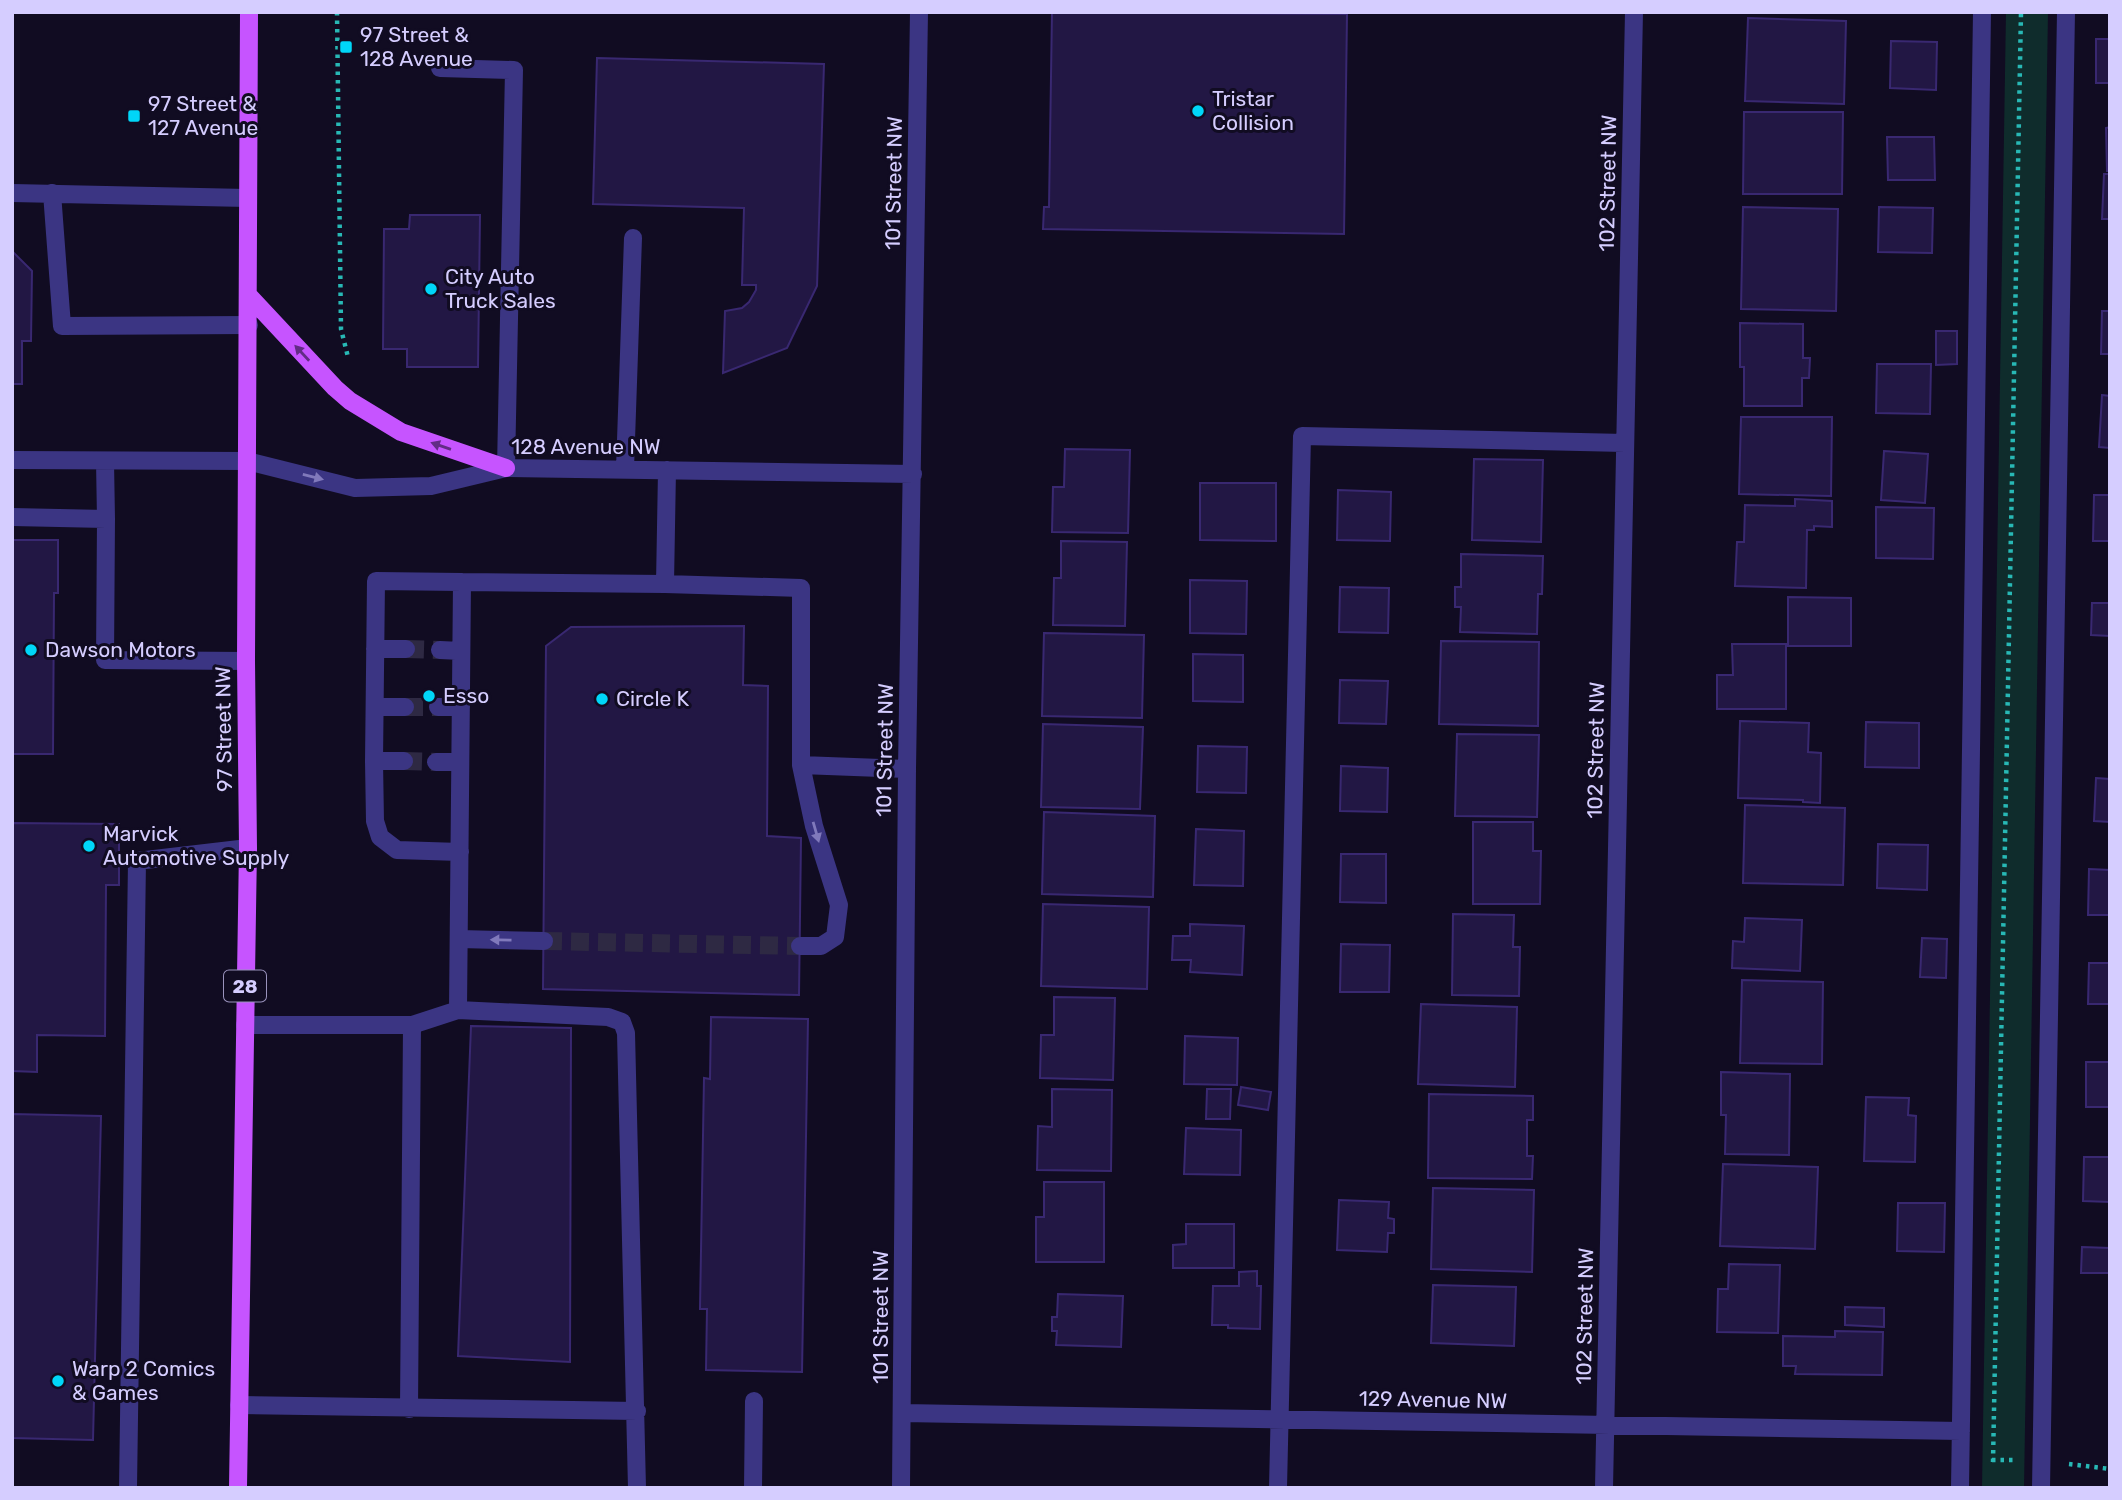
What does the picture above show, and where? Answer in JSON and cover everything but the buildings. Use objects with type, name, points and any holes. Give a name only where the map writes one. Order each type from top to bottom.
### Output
[{"type":"main road","name":"97 Street NW","points":[[238,1488],[248,848],[246,661],[249,12]]},
{"type":"main road","points":[[249,296],[350,401],[401,432],[506,468]]},
{"type":"street","name":"101 Street NW","points":[[901,1488],[907,769],[919,12]]},
{"type":"street","name":"102 Street NW","points":[[1604,1488],[1634,12]]},
{"type":"street","points":[[1960,1488],[1982,12]]},
{"type":"street","points":[[2041,1488],[2066,12]]},
{"type":"street","points":[[440,68],[514,70],[506,468]]},
{"type":"street","points":[[12,193],[247,198]]},
{"type":"street","points":[[52,193],[62,326],[249,325]]},
{"type":"street","points":[[625,469],[634,238]]},
{"type":"street","points":[[1278,1488],[1302,436],[1625,443]]},
{"type":"street","name":"128 Avenue NW","points":[[12,460],[247,461],[355,488],[431,486],[506,468],[913,474]]},
{"type":"street","points":[[105,461],[105,660],[246,661]]},
{"type":"street","points":[[665,584],[667,470]]},
{"type":"street","points":[[12,517],[106,519]]},
{"type":"street","points":[[460,852],[397,850],[380,838],[375,821],[374,761],[376,581],[802,588],[801,765],[814,826],[839,905],[835,937],[821,946],[800,946]]},
{"type":"street","points":[[458,1010],[462,582]]},
{"type":"street","points":[[375,649],[407,649]]},
{"type":"street","points":[[440,650],[461,651]]},
{"type":"street","points":[[374,707],[405,706]]},
{"type":"street","points":[[438,707],[461,707]]},
{"type":"street","points":[[374,761],[404,761]]},
{"type":"street","points":[[436,762],[460,762]]},
{"type":"street","points":[[801,765],[907,769]]},
{"type":"street","points":[[128,1488],[137,861],[248,848]]},
{"type":"street","points":[[459,939],[544,941]]},
{"type":"street","points":[[245,1025],[412,1025],[458,1010],[608,1017],[622,1022],[626,1033],[637,1488]]},
{"type":"street","points":[[409,1409],[412,1025]]},
{"type":"street","points":[[753,1488],[754,1401]]},
{"type":"street","points":[[239,1405],[637,1411]]},
{"type":"street","name":"129 Avenue NW","points":[[903,1413],[1962,1431]]},
{"type":"path","points":[[337,12],[341,329],[351,364]]},
{"type":"path","points":[[1993,1460],[2021,12]]},
{"type":"green space","points":[[2006,12],[2048,12],[2024,1488],[1982,1488]]},
{"type":"tunnel","points":[[406,649],[440,650]]},
{"type":"tunnel","points":[[405,707],[438,707]]},
{"type":"tunnel","points":[[404,761],[436,762]]},
{"type":"tunnel","points":[[544,941],[800,946]]},
{"type":"place","name":"97 Street & 128 Avenue","points":[[346,47]]},
{"type":"place","name":"Tristar Collision","points":[[1198,111]]},
{"type":"place","name":"97 Street & 127 Avenue","points":[[134,116]]},
{"type":"place","name":"City Auto Truck Sales","points":[[431,289]]},
{"type":"place","name":"Dawson Motors","points":[[31,650]]},
{"type":"place","name":"Esso","points":[[429,696]]},
{"type":"place","name":"Circle K","points":[[602,699]]},
{"type":"place","name":"Marvick Automotive Supply","points":[[89,846]]},
{"type":"place","name":"Warp 2 Comics & Games","points":[[58,1381]]}]
